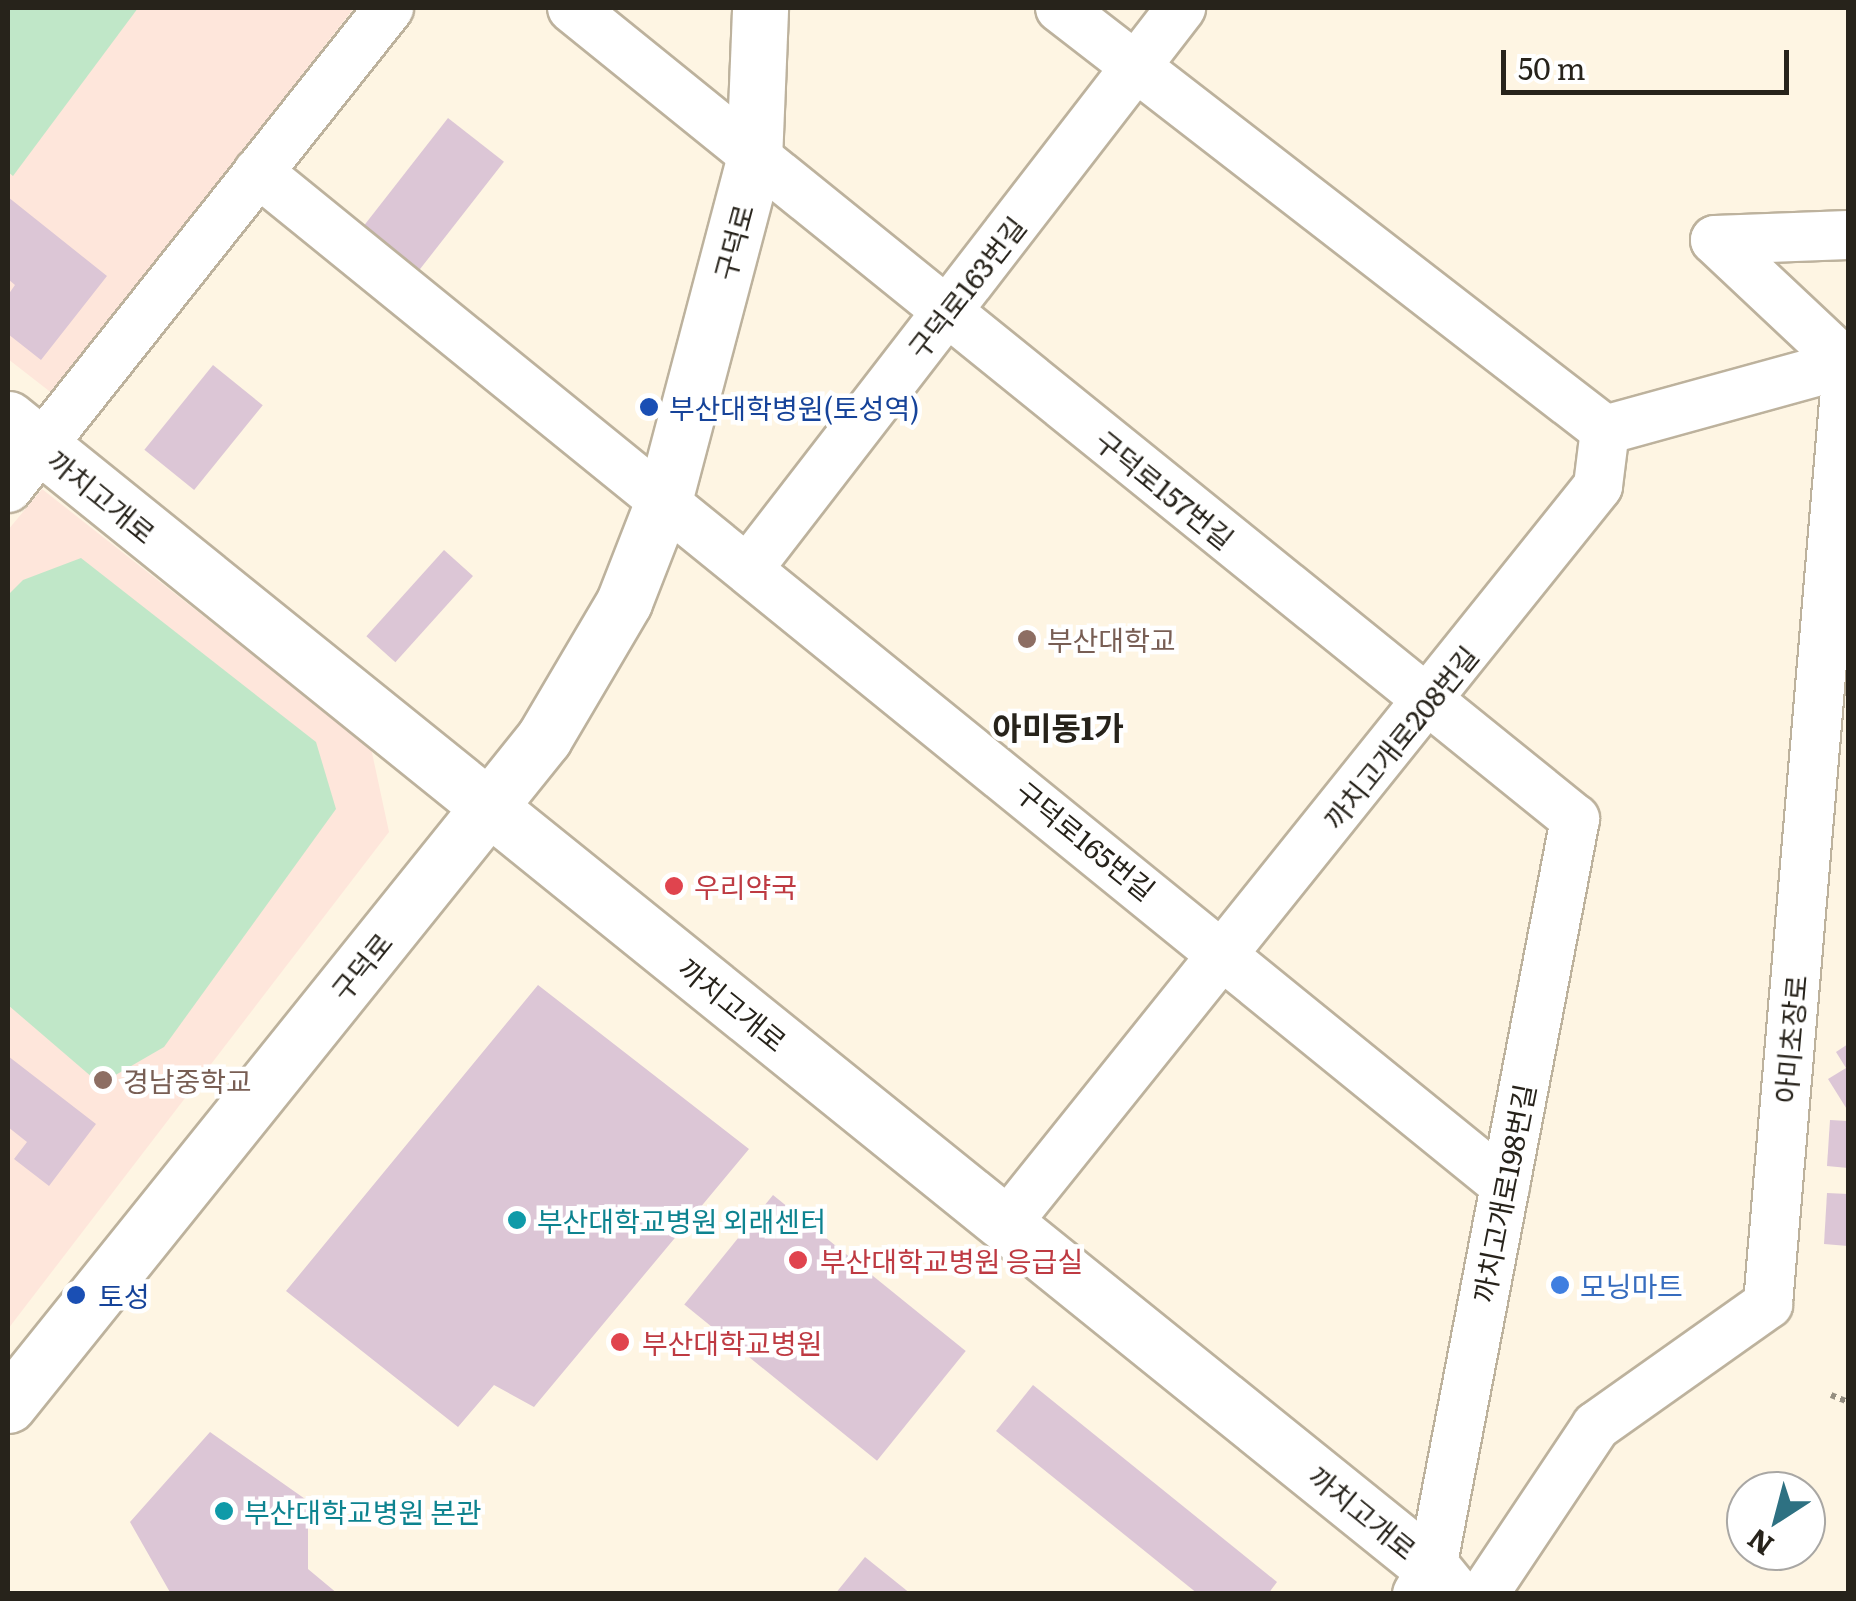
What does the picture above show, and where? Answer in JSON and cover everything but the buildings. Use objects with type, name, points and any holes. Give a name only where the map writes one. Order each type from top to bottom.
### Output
[{"type":"main road","name":"구덕로","points":[[8,1405],[544,738],[624,602],[665,497],[754,160],[760,8]]},
{"type":"main road","name":"까치고개로","points":[[24,433],[1006,1224],[1434,1585]]},
{"type":"street","points":[[8,488],[24,433],[258,172],[388,8]]},
{"type":"street","points":[[572,8],[754,160]]},
{"type":"street","points":[[1060,8],[1605,430],[1848,361]]},
{"type":"street","name":"구덕로163번길","points":[[751,566],[1180,8]]},
{"type":"street","name":"구덕로157번길","points":[[754,160],[1575,819]]},
{"type":"street","points":[[258,172],[665,497]]},
{"type":"street","points":[[1848,235],[1715,240],[1848,361]]},
{"type":"street","name":"아미초장로","points":[[1484,1594],[1596,1426],[1768,1304],[1848,361]]},
{"type":"street","name":"까치고개로208번길","points":[[1006,1224],[1429,702],[1598,486],[1605,430]]},
{"type":"street","name":"구덕로165번길","points":[[665,497],[1505,1185]]},
{"type":"street","name":"까치고개로198번길","points":[[1434,1585],[1575,819]]},
{"type":"path","points":[[1831,1395],[1848,1402]]},
{"type":"shaded area","points":[[8,8],[354,8],[53,394],[8,359]]},
{"type":"shaded area","name":"경남중학교","points":[[42,489],[371,748],[389,832],[8,1329],[8,530]]},
{"type":"green space","points":[[8,8],[138,8],[13,176],[8,172]]},
{"type":"green space","name":"경남중학교","points":[[81,558],[316,742],[336,809],[164,1047],[100,1084],[8,1005],[8,595],[23,580]]},
{"type":"place","name":"부산대학병원(토성역)","points":[[649,407]]},
{"type":"place","name":"부산대학교","points":[[1027,639]]},
{"type":"place","name":"우리약국","points":[[674,886]]},
{"type":"place","name":"경남중학교","points":[[103,1080]]},
{"type":"place","name":"부산대학교병원 외래센터","points":[[517,1220]]},
{"type":"place","name":"부산대학교병원 응급실","points":[[798,1260]]},
{"type":"place","name":"모닝마트","points":[[1560,1285]]},
{"type":"place","name":"토성","points":[[76,1295]]},
{"type":"place","name":"부산대학교병원","points":[[620,1342]]},
{"type":"place","name":"부산대학교병원 본관","points":[[224,1511]]},
{"type":"district","name":"아미동1가","points":[[1058,726]]}]
